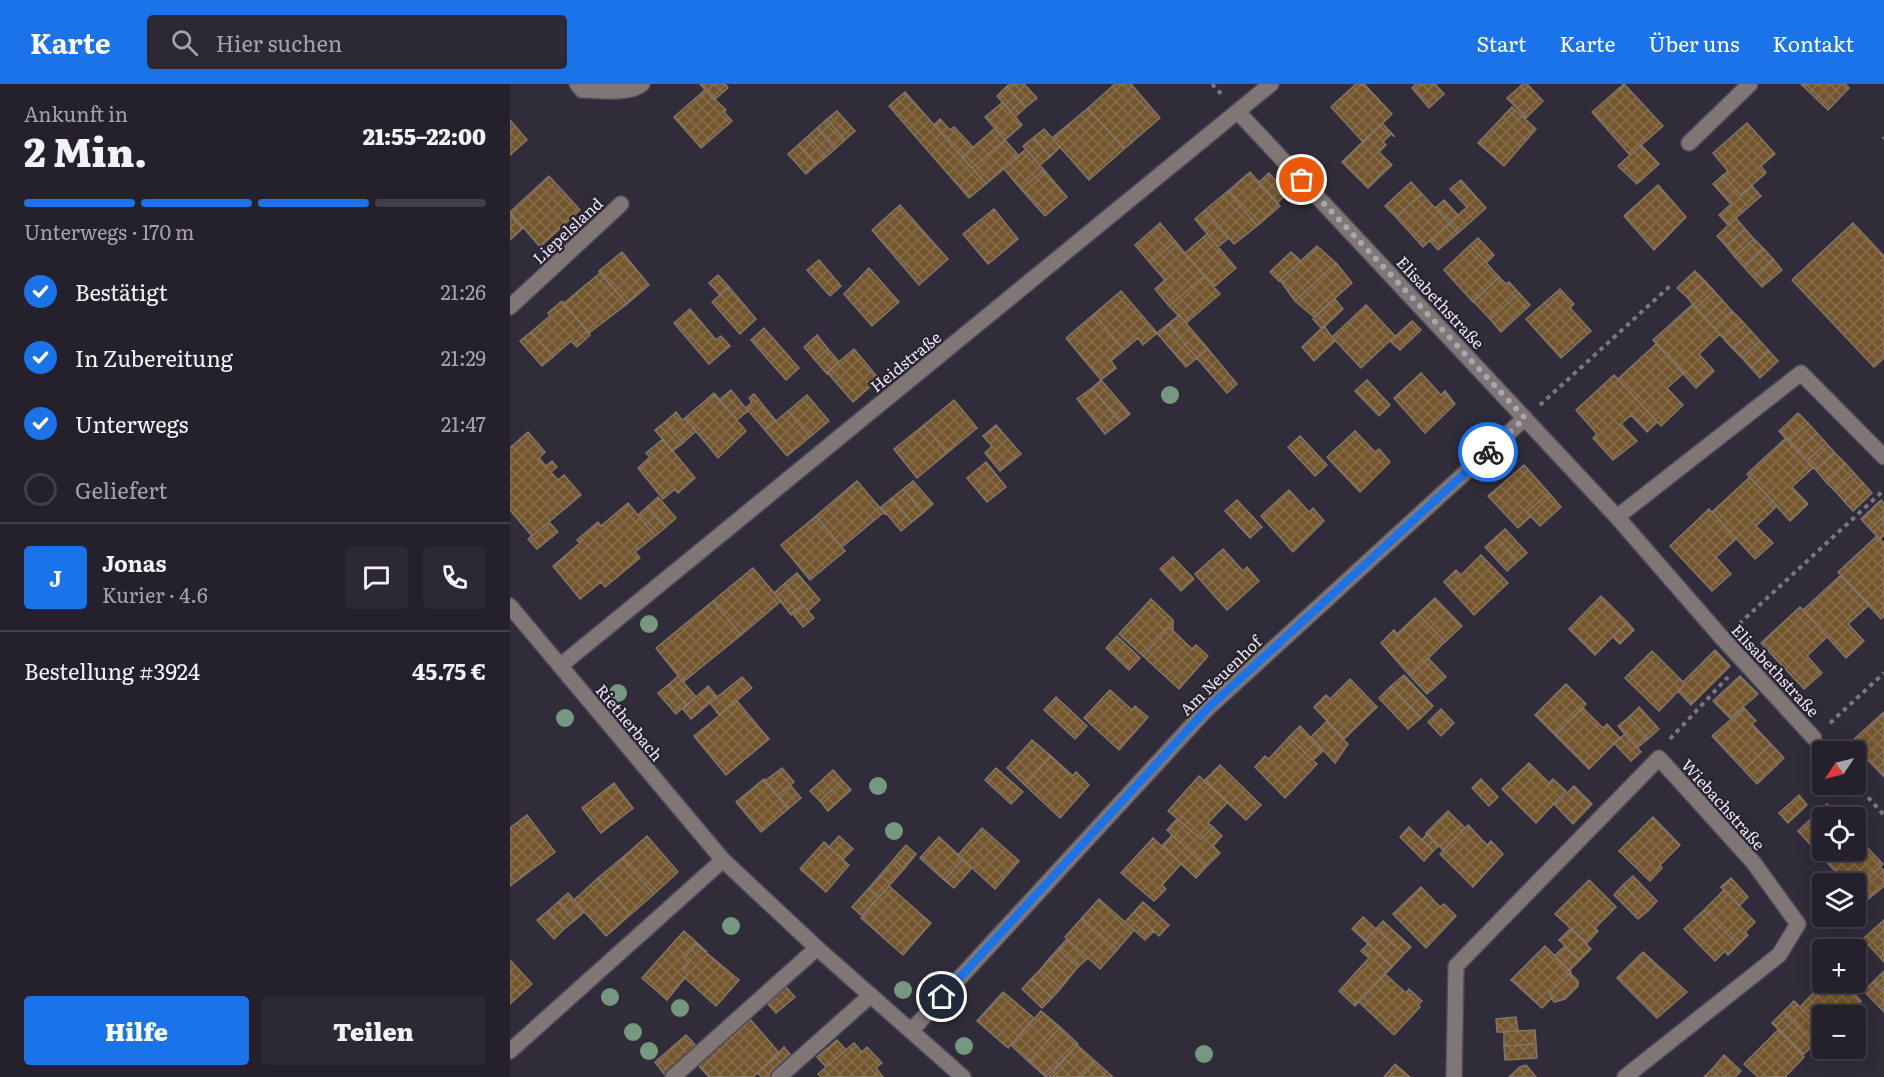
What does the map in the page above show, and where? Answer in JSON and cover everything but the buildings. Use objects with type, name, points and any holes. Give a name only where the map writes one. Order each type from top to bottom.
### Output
[{"type":"street","points":[[577,84],[582,90],[602,90],[637,88],[642,84]]},
{"type":"street","name":"Heidstraße","points":[[560,666],[1271,84]]},
{"type":"street","points":[[1689,143],[1750,84]]},
{"type":"street","name":"Elisabethstraße","points":[[1238,112],[1617,517],[1743,662],[1814,738]]},
{"type":"street","name":"Liepelsland","points":[[510,308],[621,204]]},
{"type":"street","points":[[1617,517],[1801,373],[1884,457]]},
{"type":"street","name":"Am Neuenhof","points":[[911,1031],[1206,710],[1525,418]]},
{"type":"street","name":"Rietherbach","points":[[510,606],[723,860],[817,948],[963,1077]]},
{"type":"street","name":"Wiebachstraße","points":[[1454,1077],[1456,966],[1659,758],[1754,862],[1798,924],[1779,955],[1625,1077]]},
{"type":"street","points":[[510,1051],[723,860]]},
{"type":"street","points":[[673,1077],[817,948]]},
{"type":"street","points":[[779,1077],[871,995]]},
{"type":"path","points":[[1525,418],[1670,286]]},
{"type":"path","points":[[1723,639],[1884,490]]},
{"type":"path","points":[[1659,758],[1674,732],[1743,662]]},
{"type":"path","points":[[1814,738],[1884,673]]},
{"type":"path","points":[[1866,795],[1884,815]]},
{"type":"way so far","points":[[1302,180],[1525,418],[1488,452]]},
{"type":"route","points":[[942,997],[1206,710],[1488,452]]}]
